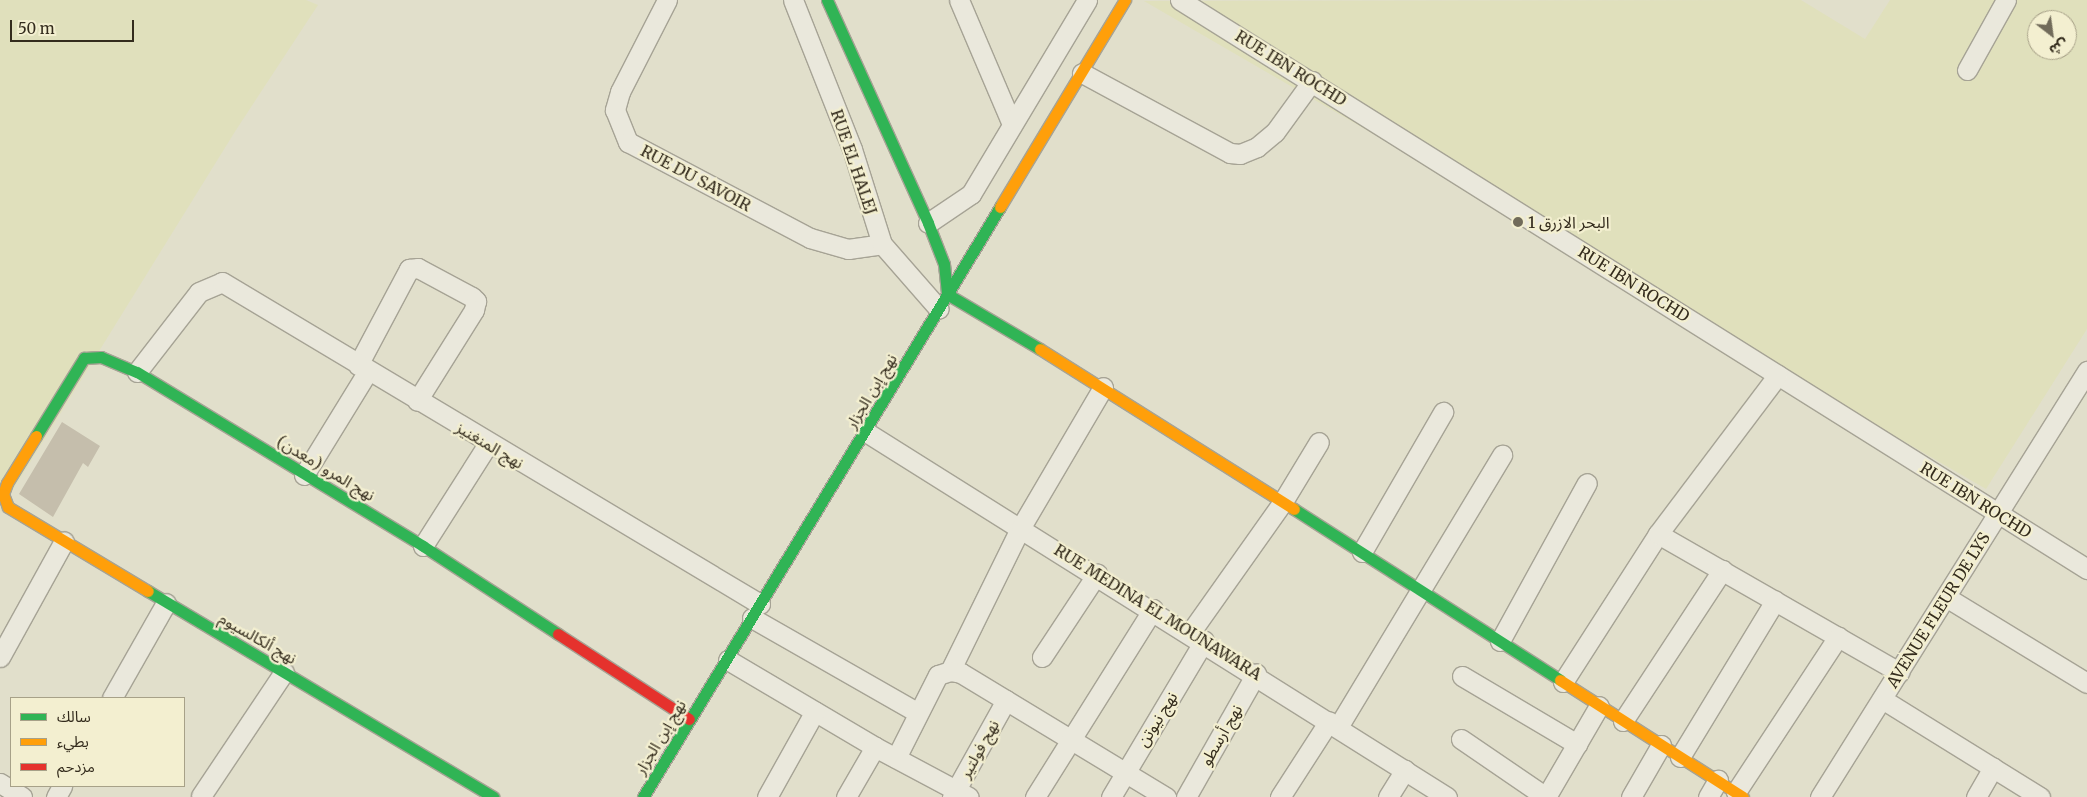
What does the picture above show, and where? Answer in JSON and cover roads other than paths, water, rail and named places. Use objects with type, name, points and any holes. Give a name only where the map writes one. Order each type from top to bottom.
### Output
[{"type":"street","name":"RUE DU SAVOIR","points":[[666,0],[620,92],[615,110],[628,142],[810,238],[848,249],[882,244]]},
{"type":"street","name":"RUE EL HALEJ","points":[[793,0],[852,149],[882,244],[894,262],[943,302]]},
{"type":"street","points":[[827,0],[928,223],[944,264],[943,302],[1103,387],[1282,503],[1423,590],[1598,706],[1739,794],[1838,637]]},
{"type":"street","points":[[959,0],[1012,124]]},
{"type":"street","points":[[928,223],[971,194],[1087,0]]},
{"type":"street","name":"نهج إبن الجزار","points":[[643,797],[866,432],[1125,0]]},
{"type":"street","name":"RUE IBN ROCHD","points":[[1180,0],[1312,81],[2087,569]]},
{"type":"street","points":[[1967,70],[2006,0]]},
{"type":"street","points":[[1082,73],[1230,153],[1240,154],[1257,147],[1275,132],[1312,81]]},
{"type":"street","points":[[304,474],[363,368],[409,269],[418,268],[476,301],[474,310],[417,401]]},
{"type":"street","name":"نهج المنغنيز","points":[[138,372],[199,292],[222,282],[488,444],[917,712]]},
{"type":"street","name":"نهج المرو (معدن)","points":[[8,507],[3,494],[7,482],[84,358],[101,357],[138,372],[423,546],[689,719]]},
{"type":"street","name":"AVENUE FLEUR DE LYS","points":[[1820,797],[2087,371]]},
{"type":"street","points":[[1563,682],[1658,534],[1778,375]]},
{"type":"street","points":[[896,758],[917,712],[938,675],[950,671],[1021,527],[1103,387]]},
{"type":"street","points":[[1362,552],[1443,412]]},
{"type":"street","name":"RUE MEDINA EL MOUNAWARA","points":[[866,432],[1097,574],[1447,797]]},
{"type":"street","name":"نهج نيوتن","points":[[1111,797],[1197,637],[1319,442]]},
{"type":"street","points":[[423,546],[488,444]]},
{"type":"street","points":[[1280,797],[1333,724],[1423,590],[1502,455]]},
{"type":"street","points":[[1500,641],[1587,483]]},
{"type":"street","name":"نهج ألكالسيوم","points":[[8,507],[493,797]]},
{"type":"street","points":[[1658,534],[1899,672]]},
{"type":"street","points":[[0,657],[64,541]]},
{"type":"street","points":[[1623,721],[1722,570]]},
{"type":"street","points":[[1042,657],[1097,574]]},
{"type":"street","points":[[1946,597],[2087,683]]},
{"type":"street","points":[[1680,757],[1775,601]]},
{"type":"street","points":[[113,697],[166,603]]},
{"type":"street","points":[[1035,797],[1153,610]]},
{"type":"street","points":[[728,660],[959,795]]},
{"type":"street","points":[[950,671],[1006,700],[1166,797]]},
{"type":"street","points":[[201,796],[284,672]]},
{"type":"street","name":"نهج أرسطو","points":[[1186,797],[1256,674]]},
{"type":"street","points":[[1462,676],[1577,744]]},
{"type":"street","points":[[1882,699],[2040,797]]},
{"type":"street","name":"نهج فولتير","points":[[959,795],[1006,700]]},
{"type":"street","points":[[1461,739],[1546,797],[1598,706]]},
{"type":"street","points":[[767,797],[815,711]]},
{"type":"street","points":[[1631,797],[1661,745]]},
{"type":"street","points":[[846,797],[875,747]]},
{"type":"street","points":[[1976,797],[1993,767]]},
{"type":"street","points":[[1388,797],[1405,770]]},
{"type":"street","points":[[1708,797],[1718,780]]},
{"type":"street","points":[[0,783],[22,797]]},
{"type":"place","name":"1 البحر الازرق","points":[[1518,222]]}]
